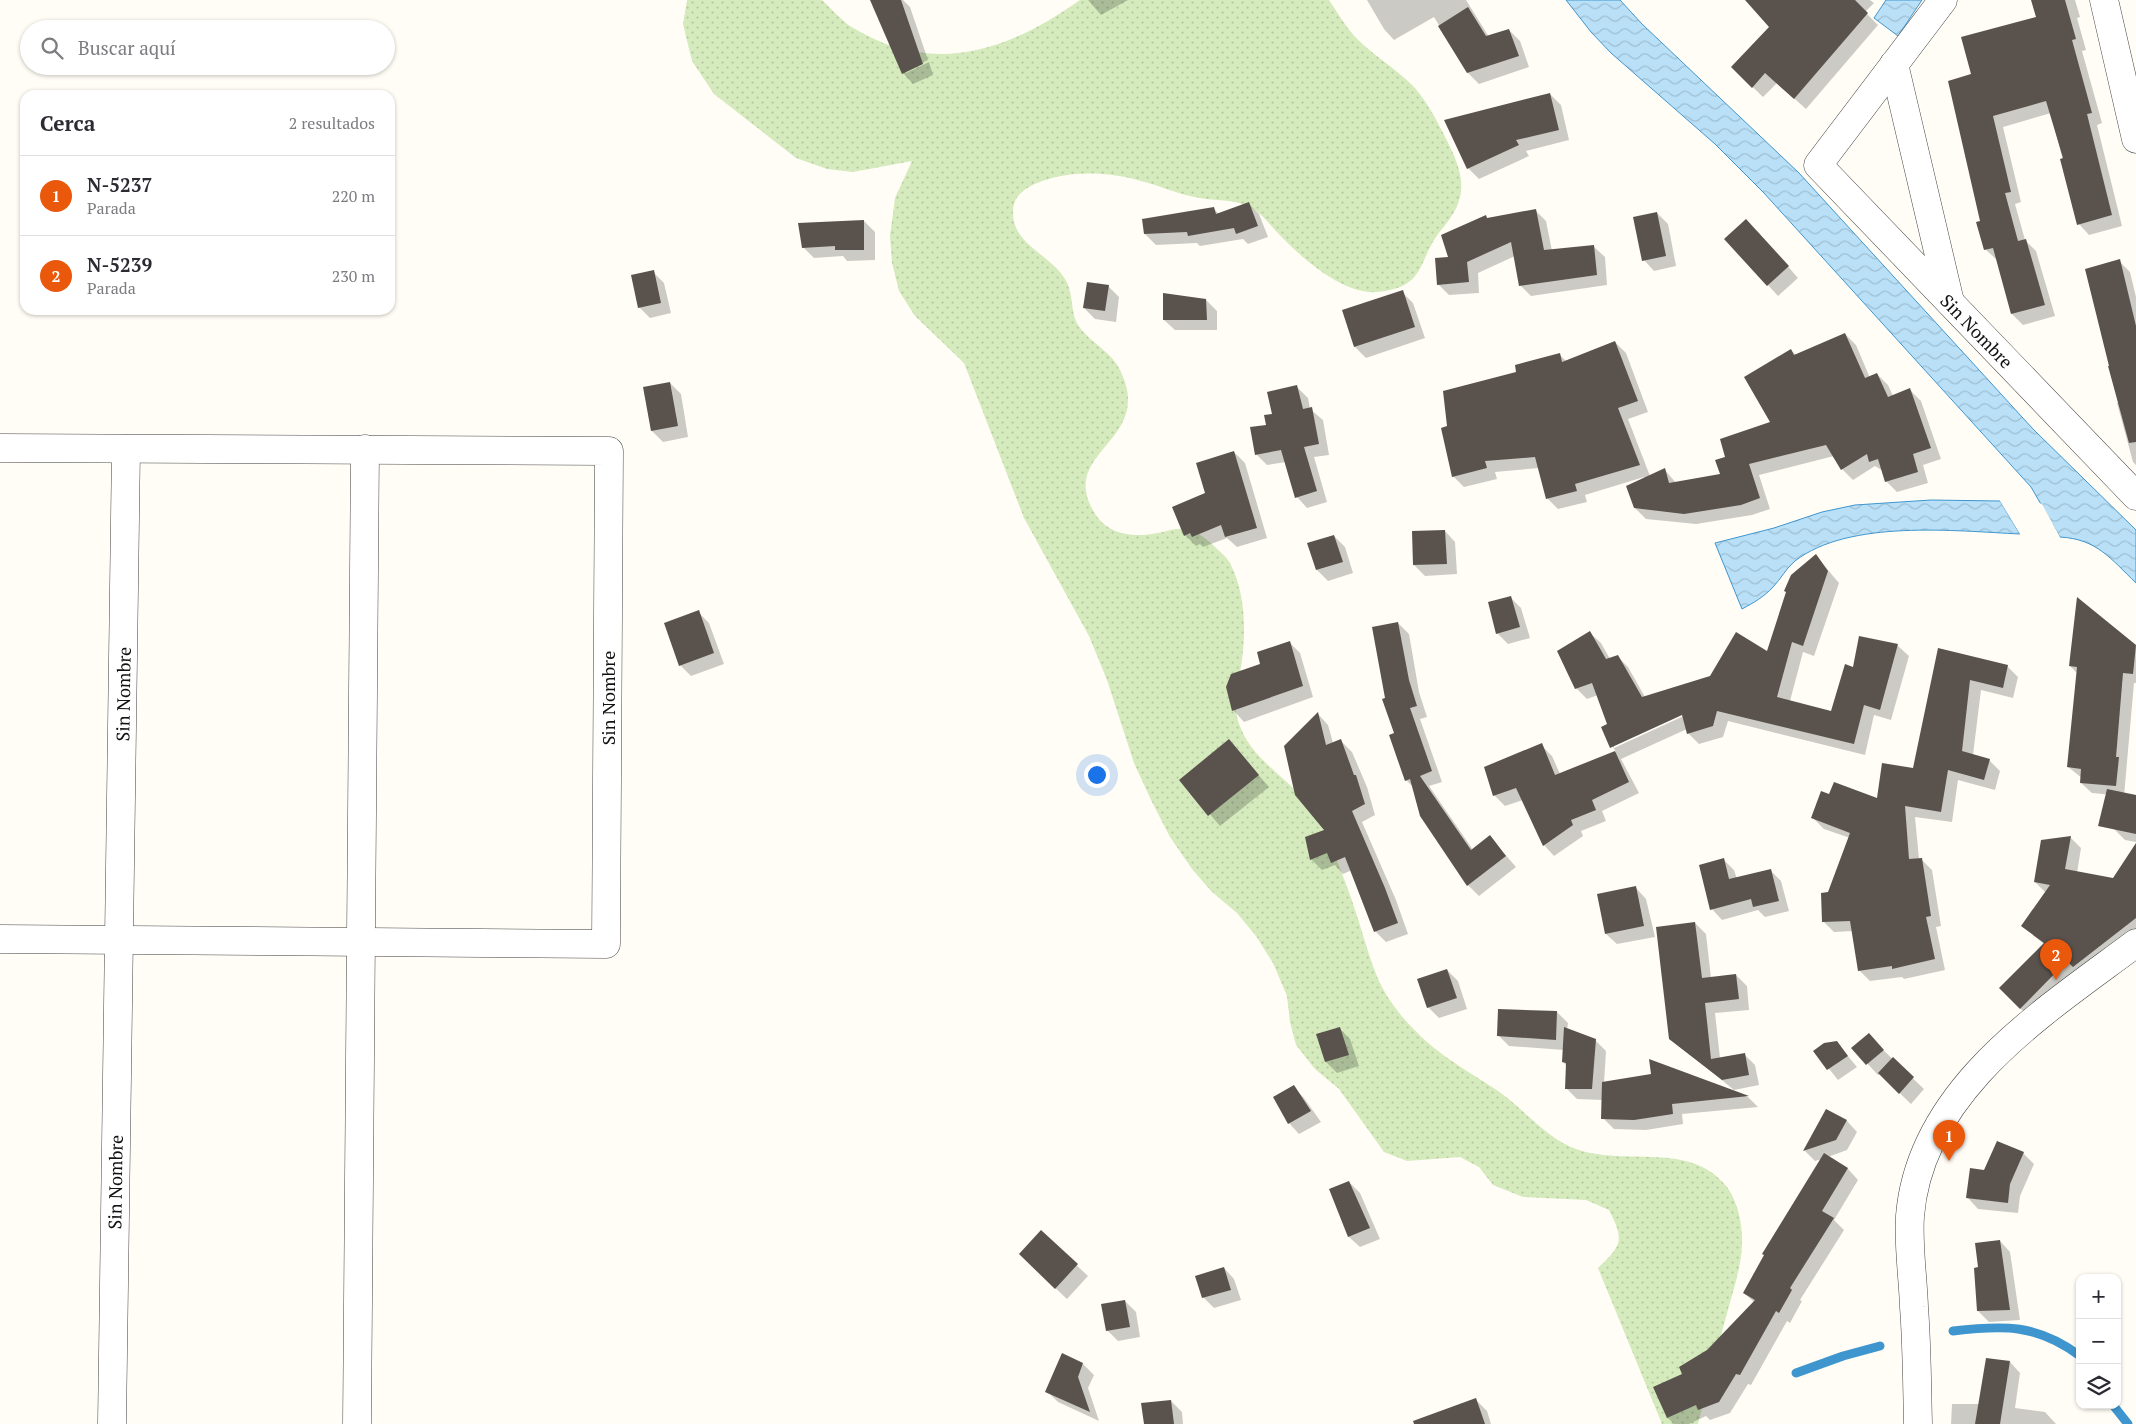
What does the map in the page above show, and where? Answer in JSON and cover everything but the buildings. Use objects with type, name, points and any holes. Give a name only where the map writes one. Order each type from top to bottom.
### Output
[{"type":"street","points":[[1943,0],[1894,64],[1950,304]]},
{"type":"street","points":[[2104,0],[2136,139]]},
{"type":"street","name":"Sin Nombre","points":[[1894,64],[1818,166],[2136,496]]},
{"type":"street","name":"Sin Nombre","points":[[0,448],[610,451],[606,944],[0,938]]},
{"type":"street","name":"Sin Nombre","points":[[112,1424],[126,449]]},
{"type":"street","points":[[357,1424],[365,449]]},
{"type":"street","points":[[1918,1424],[1910,1217],[1917,1177],[1928,1144],[1946,1113],[1972,1080],[2005,1046],[2043,1014],[2136,943]]},
{"type":"green space","points":[[687,0],[822,0],[850,26],[880,42],[910,51],[939,54],[968,52],[997,45],[1025,33],[1080,0],[1329,0],[1357,39],[1407,80],[1429,107],[1459,168],[1461,191],[1452,216],[1434,240],[1419,270],[1405,285],[1393,289],[1377,292],[1364,291],[1335,280],[1296,251],[1263,217],[1248,206],[1230,201],[1192,197],[1120,176],[1098,174],[1066,175],[1027,188],[1017,198],[1014,205],[1015,224],[1026,242],[1051,263],[1065,279],[1070,290],[1078,325],[1116,363],[1128,394],[1126,414],[1118,430],[1095,459],[1088,474],[1086,491],[1094,512],[1106,526],[1131,535],[1158,533],[1177,529],[1191,530],[1206,539],[1230,563],[1239,586],[1244,623],[1241,669],[1235,703],[1238,721],[1242,731],[1257,754],[1298,792],[1315,814],[1344,878],[1376,974],[1387,996],[1398,1011],[1414,1030],[1435,1049],[1508,1098],[1545,1131],[1565,1144],[1595,1154],[1676,1159],[1695,1164],[1712,1173],[1731,1193],[1741,1222],[1740,1263],[1698,1424],[1662,1424],[1598,1268],[1612,1253],[1619,1241],[1617,1228],[1609,1210],[1586,1200],[1523,1197],[1493,1185],[1479,1167],[1460,1157],[1407,1161],[1384,1152],[1339,1089],[1315,1069],[1296,1045],[1290,1022],[1287,996],[1273,963],[1256,936],[1237,913],[1211,891],[1192,869],[1170,837],[1152,802],[1134,763],[1107,680],[1089,636],[1024,518],[964,363],[915,316],[899,291],[892,263],[890,236],[895,198],[912,161],[853,172],[827,169],[796,158],[714,94],[692,61],[683,24]]},
{"type":"water","points":[[1566,0],[1620,0],[1642,24],[1799,173],[2033,429],[2136,530],[2136,583],[2111,558],[2094,546],[2060,537],[2031,487],[1763,192],[1715,144],[1611,53],[1591,32]]},
{"type":"water","points":[[1886,0],[1922,0],[1898,36],[1874,18]]},
{"type":"water","points":[[1931,500],[2000,501],[2020,534],[1935,530],[1873,533],[1844,539],[1818,548],[1795,561],[1770,591],[1742,609],[1715,543],[1774,528],[1822,512],[1855,505]]},
{"type":"pier","points":[[2000,501],[2003,501],[2022,535],[2020,534]]},
{"type":"pier","points":[[2039,503],[2042,504],[2060,537],[2057,536]]},
{"type":"waterway","points":[[1953,1331],[1988,1328],[2020,1329],[2035,1332],[2049,1338],[2065,1345],[2076,1353]]},
{"type":"waterway","points":[[1796,1373],[1843,1356],[1880,1346]]},
{"type":"waterway","points":[[2116,1409],[2128,1424]]},
{"type":"place","name":"N-5239","points":[[2056,980]]},
{"type":"place","name":"N-5237","points":[[1949,1161]]}]
